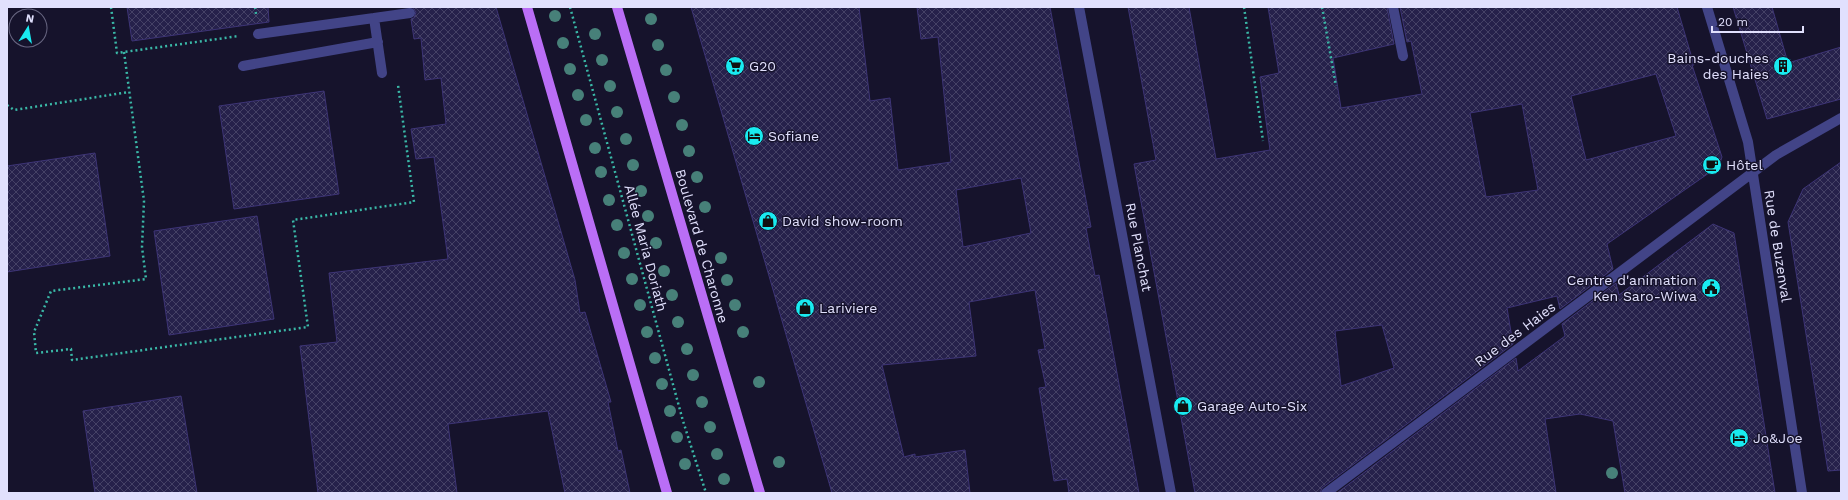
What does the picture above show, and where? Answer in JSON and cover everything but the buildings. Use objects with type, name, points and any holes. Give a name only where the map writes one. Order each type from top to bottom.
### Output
[{"type":"main road","points":[[527,7],[667,493]]},
{"type":"main road","name":"Boulevard de Charonne","points":[[617,7],[760,493]]},
{"type":"street","name":"Rue Planchat","points":[[1079,7],[1171,493]]},
{"type":"street","points":[[1393,7],[1404,56]]},
{"type":"street","name":"Rue de Buzenval","points":[[1707,7],[1748,142],[1802,493]]},
{"type":"street","points":[[258,34],[410,13]]},
{"type":"street","points":[[374,18],[382,73]]},
{"type":"street","points":[[243,66],[378,42]]},
{"type":"street","name":"Rue des Haies","points":[[1326,493],[1753,174],[1776,155],[1841,118]]},
{"type":"path","points":[[111,7],[117,52],[258,34],[255,7]]},
{"type":"path","name":"Allée Maria Doriath","points":[[570,7],[683,421],[706,493]]},
{"type":"path","points":[[1244,7],[1263,141]]},
{"type":"path","points":[[1322,7],[1336,86]]},
{"type":"path","points":[[124,52],[144,201],[142,247],[146,279],[51,291],[34,332],[36,353],[71,348],[72,360],[308,327],[292,220],[414,202],[397,78]]},
{"type":"path","points":[[7,105],[14,110],[129,92]]},
{"type":"place","name":"G20","points":[[735,66]]},
{"type":"place","name":"Bains-douches des Haies","points":[[1783,66]]},
{"type":"place","name":"Sofiane","points":[[754,136]]},
{"type":"place","name":"Hôtel","points":[[1712,165]]},
{"type":"place","name":"David show-room","points":[[768,221]]},
{"type":"place","name":"Centre d'animation Ken Saro-Wiwa","points":[[1711,288]]},
{"type":"place","name":"Lariviere","points":[[805,308]]},
{"type":"place","name":"Garage Auto-Six","points":[[1183,406]]},
{"type":"place","name":"Jo&Joe","points":[[1739,438]]}]
